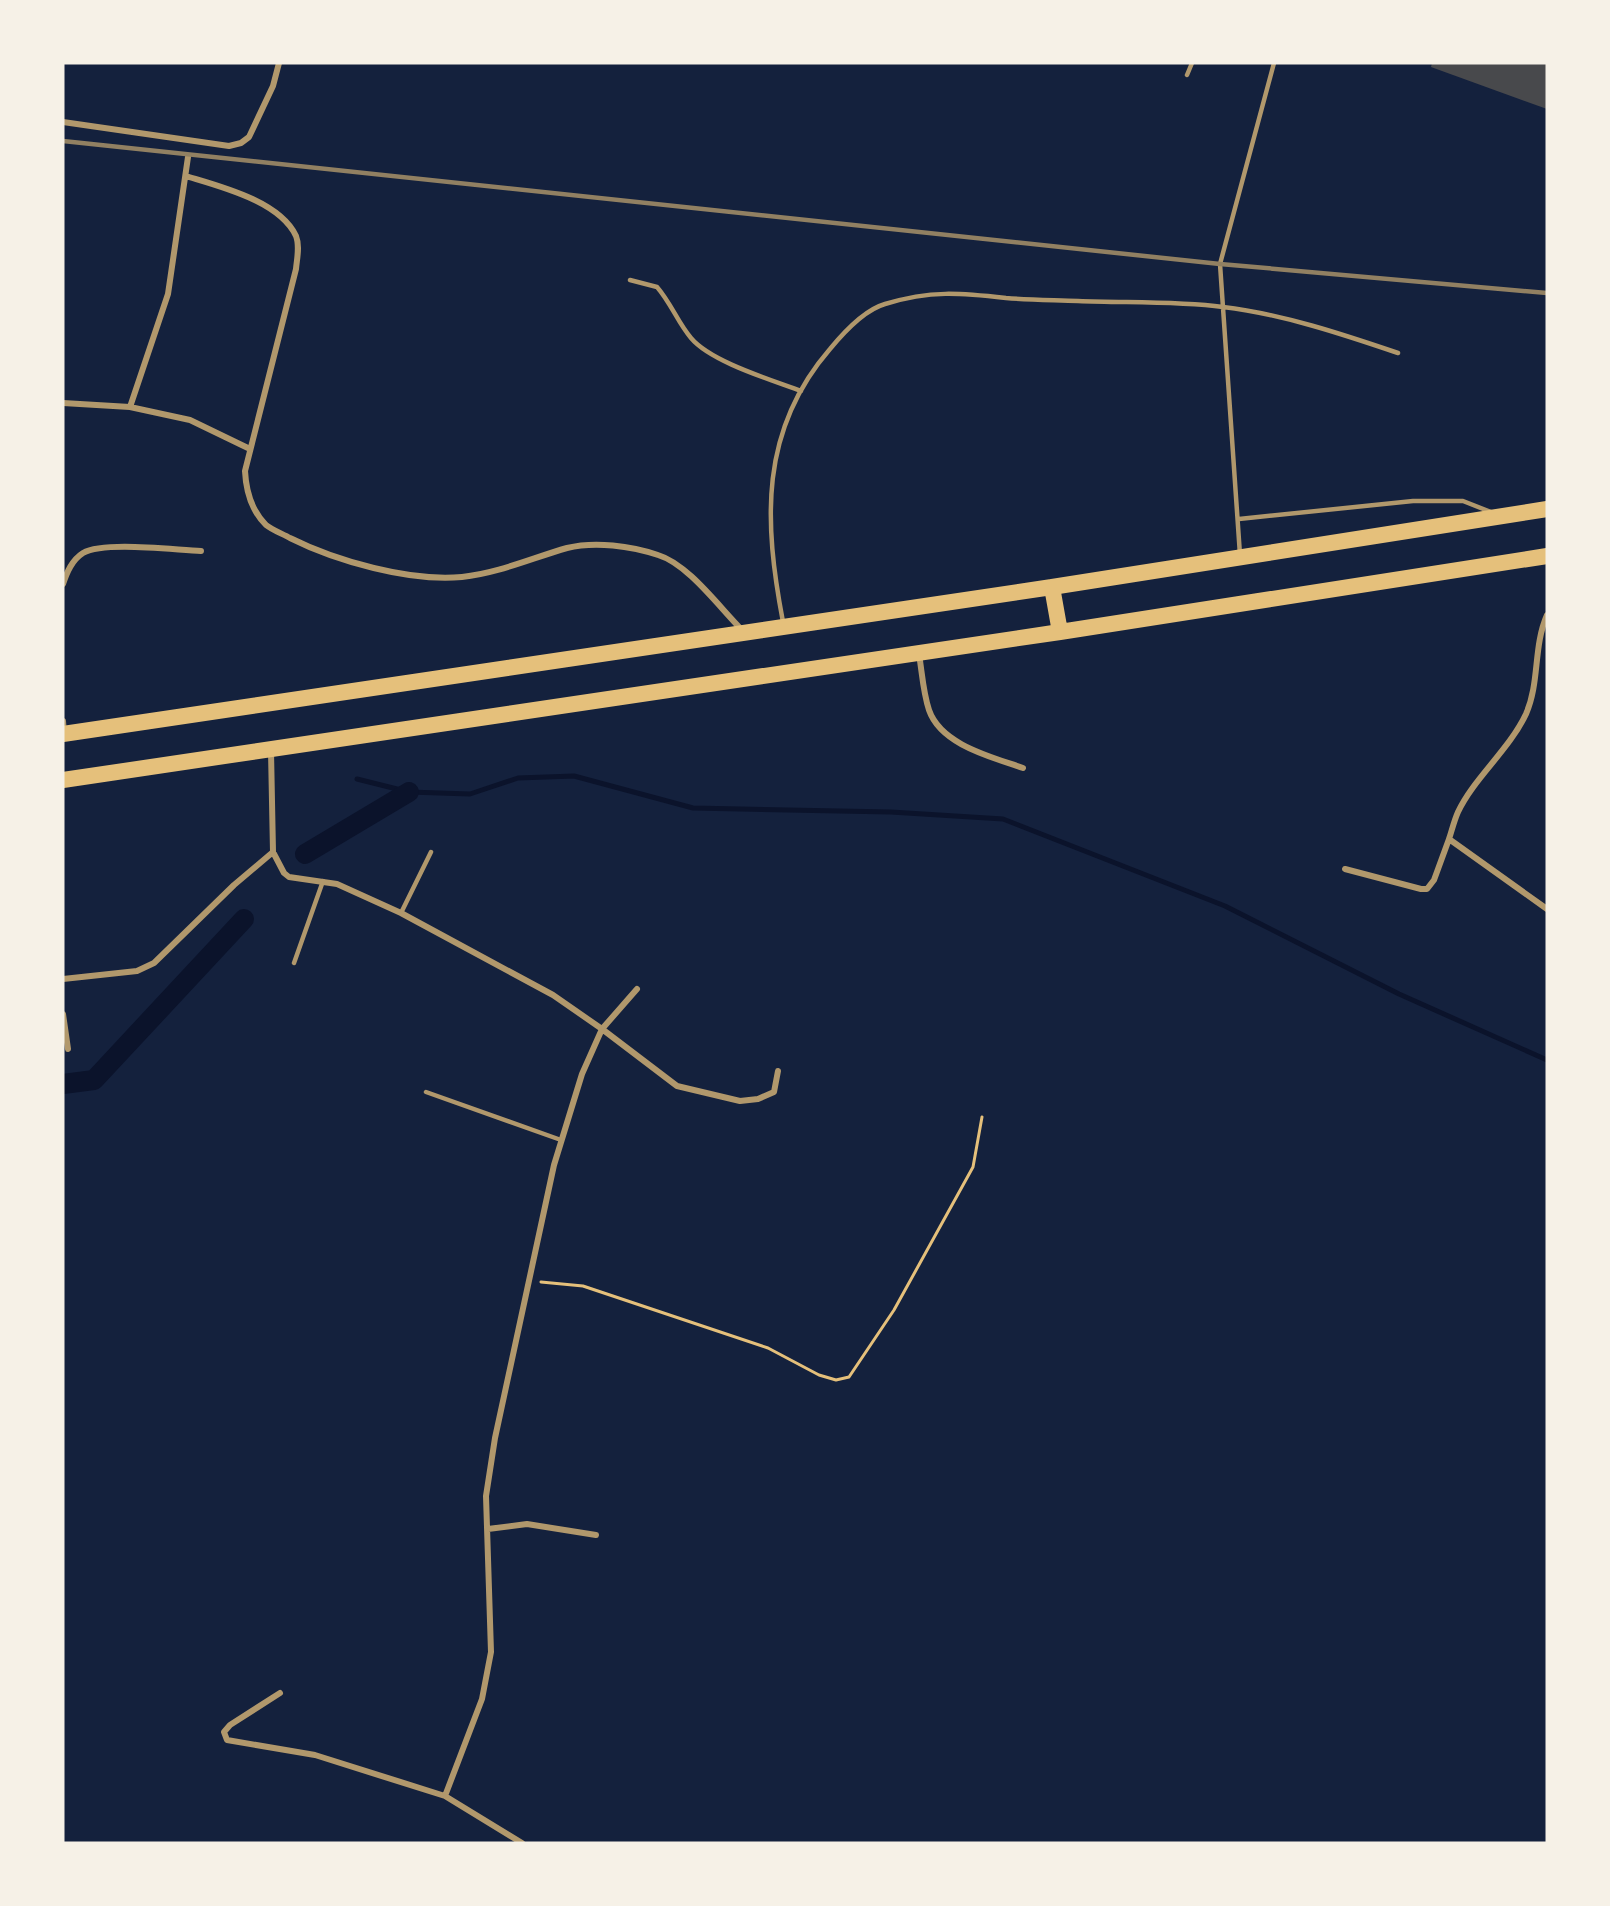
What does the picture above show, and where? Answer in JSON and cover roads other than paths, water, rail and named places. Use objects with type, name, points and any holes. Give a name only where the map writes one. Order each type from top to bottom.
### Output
[{"type":"highway","points":[[63,730],[744,633],[1547,509]]},
{"type":"highway","points":[[63,780],[1060,632],[1547,556]]},
{"type":"highway","points":[[1052,587],[1060,632]]},
{"type":"street","points":[[63,122],[229,146],[241,143],[249,137],[273,86],[279,63]]},
{"type":"street","points":[[130,407],[168,294],[188,157]]},
{"type":"street","points":[[186,176],[228,188],[259,202],[286,223],[296,237],[298,251],[296,269],[245,471],[246,490],[255,511],[267,526],[316,551],[369,567],[421,575],[459,577],[526,563],[568,548],[587,545],[638,550],[677,563],[744,633]]},
{"type":"street","points":[[63,403],[130,407],[190,420],[250,449]]},
{"type":"street","points":[[63,584],[69,568],[82,554],[98,547],[201,551]]},
{"type":"street","points":[[1346,869],[1420,890],[1427,889],[1434,880],[1458,811],[1517,730],[1527,711],[1533,687],[1537,645],[1547,615]]},
{"type":"street","points":[[919,653],[929,711],[939,724],[958,741],[980,753],[1023,768]]},
{"type":"street","points":[[271,749],[273,852],[284,873],[289,877],[323,880],[348,888],[401,913],[553,995],[677,1086],[719,1098],[740,1101],[771,1094],[777,1071]]},
{"type":"street","points":[[1449,839],[1547,909]]},
{"type":"street","points":[[63,979],[137,971],[154,963],[234,885],[273,852]]},
{"type":"street","points":[[445,1796],[482,1699],[489,1667],[491,1594],[486,1496],[495,1438],[530,1281],[535,1246],[561,1140],[582,1074],[602,1029],[637,989]]},
{"type":"street","points":[[63,1014],[68,1049]]},
{"type":"street","points":[[488,1529],[527,1524],[596,1535]]},
{"type":"street","points":[[280,1693],[230,1725],[224,1732],[227,1740],[315,1755],[445,1796],[522,1843]]},
{"type":"lane","points":[[1188,75],[1191,63]]},
{"type":"lane","points":[[1240,557],[1220,264],[1274,63]]},
{"type":"lane","points":[[630,280],[657,287],[690,338],[702,348],[734,366],[801,391]]},
{"type":"lane","points":[[784,627],[770,541],[769,499],[775,459],[791,407],[818,363],[846,330],[883,304],[928,294],[960,292],[1007,298],[1223,307],[1307,325],[1398,353]]},
{"type":"lane","points":[[1239,519],[1435,501],[1463,501],[1503,516]]},
{"type":"lane","points":[[401,913],[431,852]]},
{"type":"lane","points":[[294,963],[323,880]]},
{"type":"lane","points":[[426,1092],[561,1140]]},
{"type":"waterway","points":[[357,779],[409,792],[470,794],[518,778],[574,776],[693,808],[891,812],[1003,819],[1225,906],[1399,994],[1547,1060]]},
{"type":"waterway","points":[[305,854],[409,792]]},
{"type":"waterway","points":[[63,1084],[94,1080],[244,919]]},
{"type":"railway","points":[[63,141],[1220,264],[1547,293]]}]
